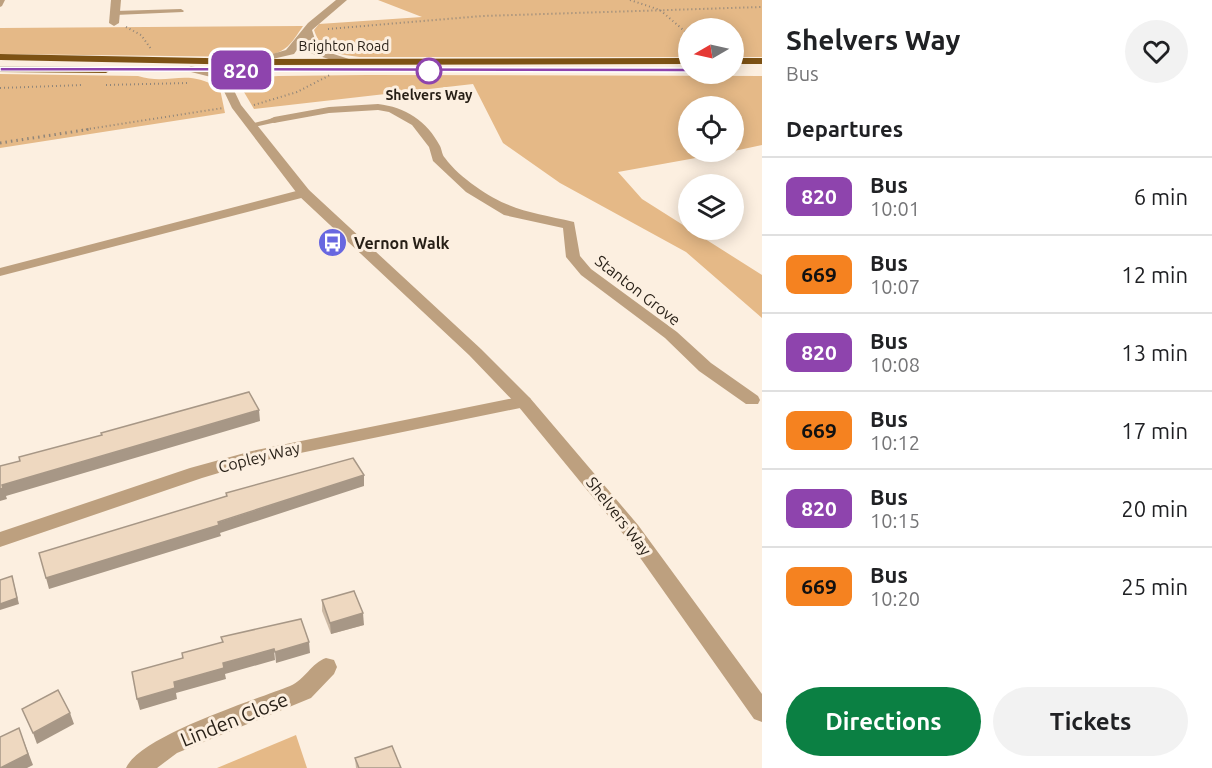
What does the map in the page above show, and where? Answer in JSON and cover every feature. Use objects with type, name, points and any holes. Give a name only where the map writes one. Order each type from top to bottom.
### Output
[{"type":"highway","name":"Brighton Road","points":[[0,57],[188,65]]},
{"type":"highway","name":"Brighton Road","points":[[229,76],[342,66],[678,61]]},
{"type":"highway","points":[[744,61],[762,61]]},
{"type":"highway","name":"Brighton Road","points":[[0,69],[255,62],[342,66],[678,70]]},
{"type":"highway","points":[[744,70],[762,70]]},
{"type":"street","points":[[115,18],[116,0]]},
{"type":"street","points":[[255,62],[290,52],[307,30],[342,0]]},
{"type":"street","points":[[307,30],[314,51],[342,66]]},
{"type":"street","points":[[188,65],[219,76],[229,76]]},
{"type":"street","name":"Shelvers Way","points":[[229,76],[237,107],[304,193],[475,352],[524,402],[631,530],[762,712]]},
{"type":"street","name":"Stanton Grove","points":[[274,120],[329,110],[378,107],[406,115],[416,123],[435,147],[437,158],[471,189],[509,212],[569,225],[573,257],[586,272],[671,335],[705,367],[752,400]]},
{"type":"street","points":[[0,272],[304,193]]},
{"type":"street","name":"Copley Way","points":[[0,540],[136,493],[252,457],[524,402]]},
{"type":"street","name":"Linden Close","points":[[138,768],[169,745],[303,691],[326,667]]},
{"type":"lane","points":[[0,5],[2,0]]},
{"type":"lane","points":[[115,18],[181,11]]},
{"type":"lane","points":[[250,125],[274,120]]},
{"type":"path","points":[[630,0],[660,10],[678,25]]},
{"type":"path","points":[[307,30],[482,16],[762,7]]},
{"type":"path","points":[[115,18],[149,42],[153,52],[188,65]]},
{"type":"path","points":[[0,143],[237,107],[289,95],[342,66]]},
{"type":"path","points":[[96,85],[190,83]]},
{"type":"path","points":[[0,88],[84,85]]},
{"type":"shaded area","points":[[378,0],[762,0],[762,57],[744,57],[744,18],[678,18],[678,57],[360,57],[332,51],[322,44],[314,30],[319,24],[422,17]]},
{"type":"shaded area","points":[[303,26],[288,46],[264,57],[0,54],[0,28]]},
{"type":"shaded area","points":[[0,74],[198,79],[220,89],[225,113],[0,148]]},
{"type":"shaded area","points":[[278,76],[678,76],[678,84],[744,84],[744,76],[762,76],[762,145],[744,149],[744,96],[678,96],[678,161],[618,172],[642,199],[678,222],[678,240],[707,240],[762,275],[762,318],[686,252],[560,183],[503,143],[473,84],[254,109],[241,87],[243,79]]},
{"type":"shaded area","points":[[296,735],[307,768],[217,768]]},
{"type":"building","points":[[249,392],[259,410],[2,485],[3,488],[0,489],[0,466],[20,461],[19,457]]},
{"type":"building","points":[[353,458],[364,475],[218,522],[219,525],[46,578],[39,553],[227,496],[226,493]]},
{"type":"building","points":[[12,576],[17,598],[0,604],[0,580]]},
{"type":"building","points":[[354,591],[363,613],[330,623],[322,600]]},
{"type":"building","points":[[301,619],[309,642],[223,663],[224,668],[174,682],[175,688],[137,699],[132,672],[183,658],[182,653],[223,642],[221,637]]},
{"type":"building","points":[[58,690],[70,713],[33,733],[22,709]]},
{"type":"building","points":[[19,728],[28,754],[0,768],[0,737]]},
{"type":"building","points":[[392,746],[401,768],[359,768],[355,758]]},
{"type":"bus line","name":"820","points":[[0,69],[678,70]]},
{"type":"place","name":"Shelvers Way","points":[[429,71]]},
{"type":"place","name":"Vernon Walk","points":[[333,243]]}]
